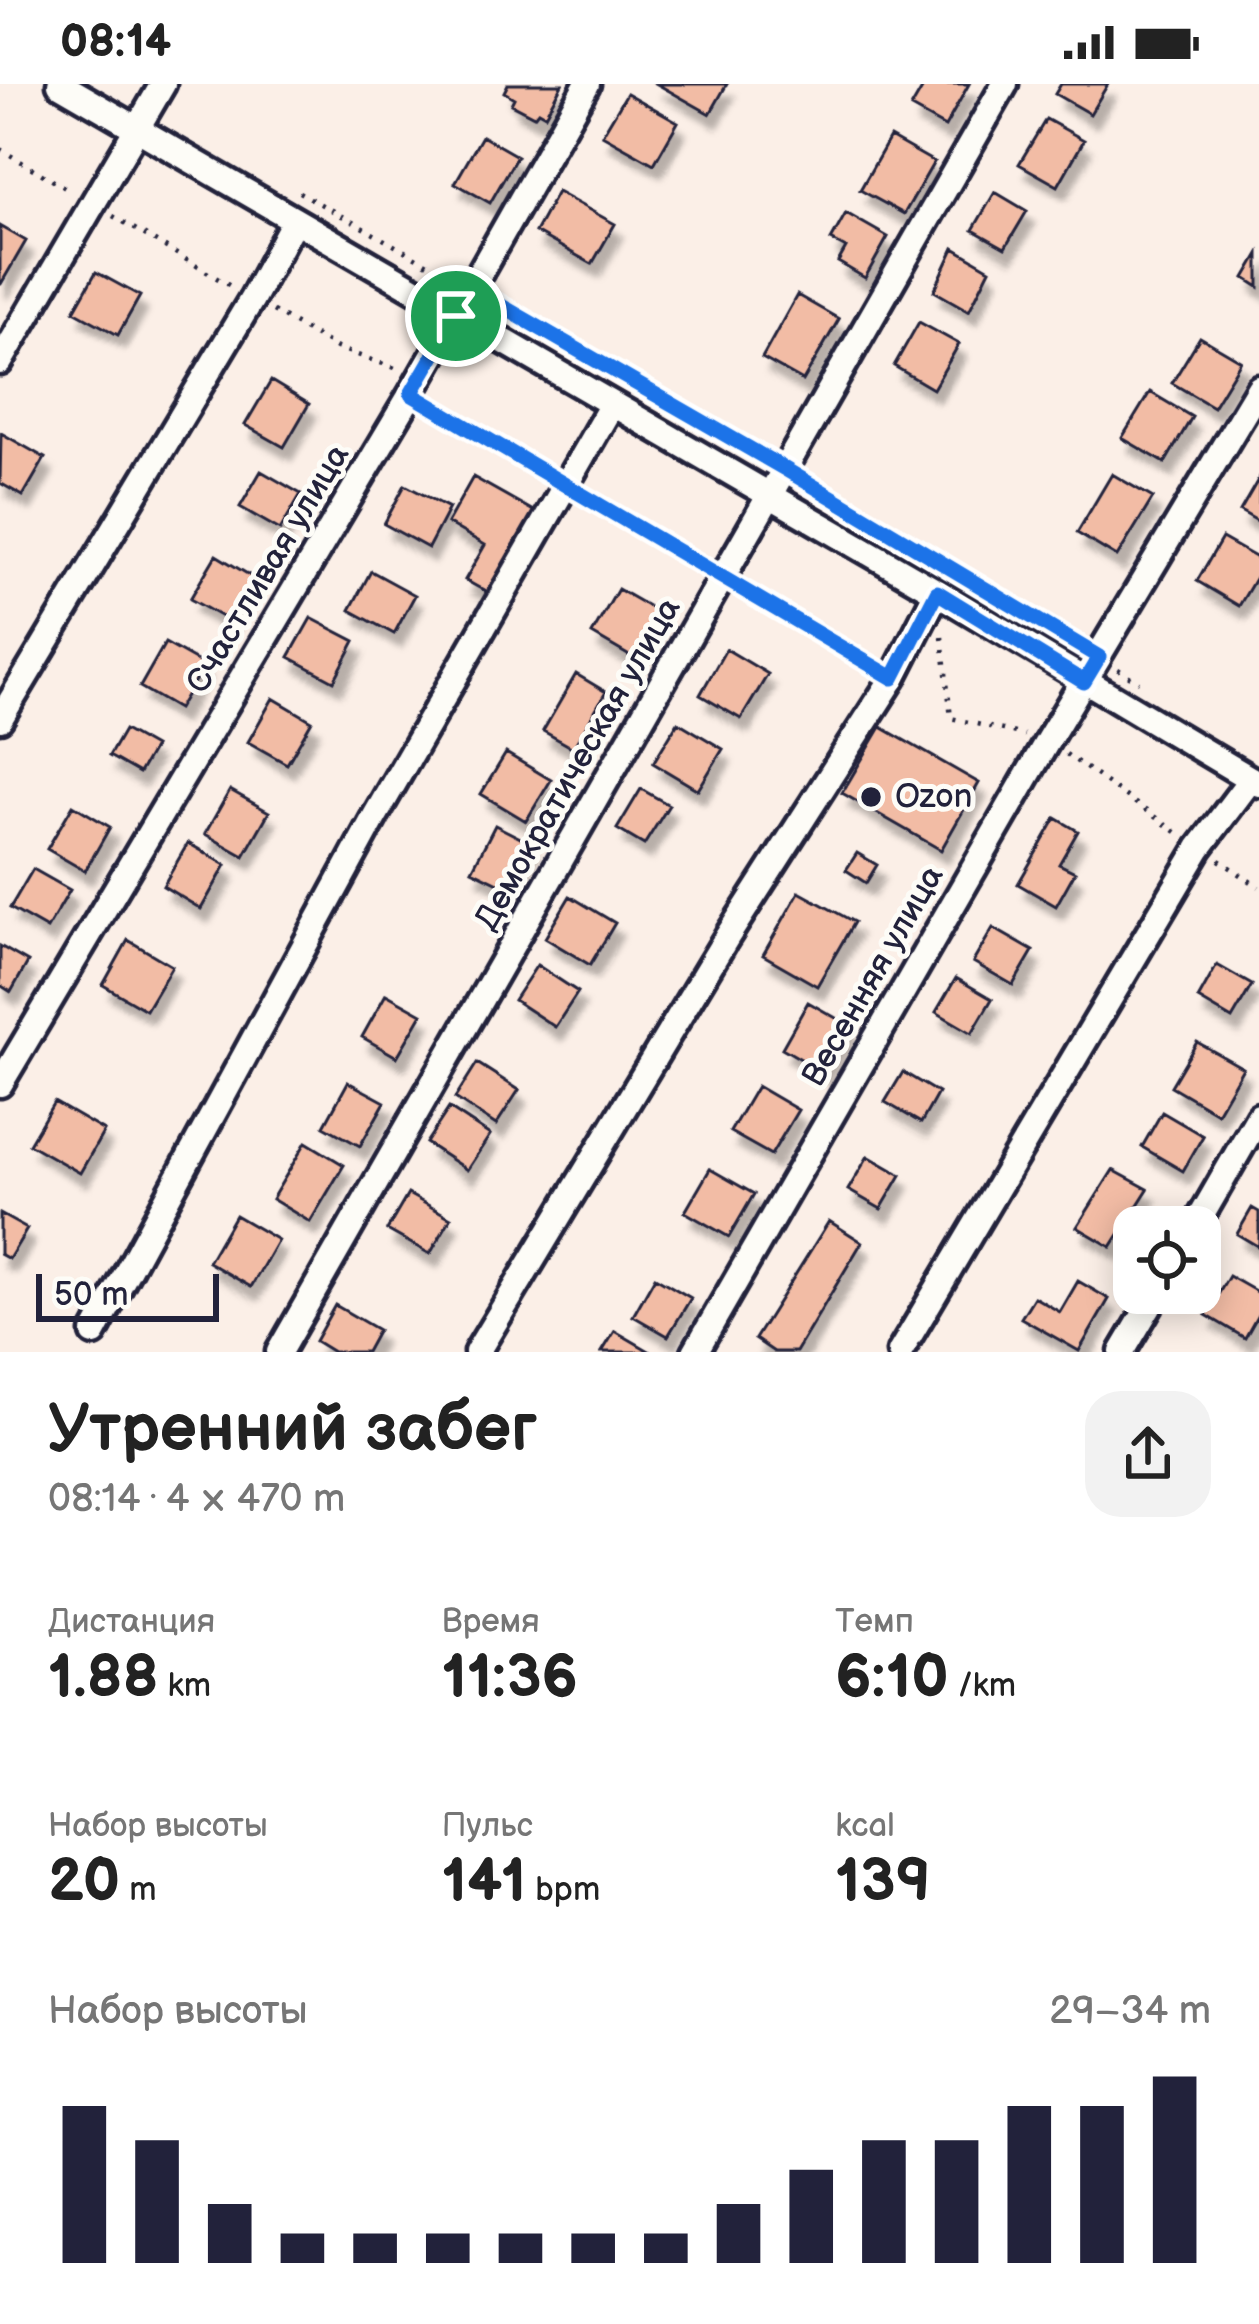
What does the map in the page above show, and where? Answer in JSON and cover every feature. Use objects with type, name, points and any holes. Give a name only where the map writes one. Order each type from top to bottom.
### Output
[{"type":"street","points":[[60,84],[937,592],[1255,782],[1199,848],[900,1352]]},
{"type":"street","points":[[0,362],[163,84]]},
{"type":"street","name":"Счастливая улица","points":[[0,1084],[411,394],[587,84]]},
{"type":"street","name":"Демократическая улица","points":[[279,1352],[1005,84]]},
{"type":"street","points":[[0,719],[294,221]]},
{"type":"street","name":"Весенняя улица","points":[[695,1352],[1259,388]]},
{"type":"street","points":[[94,1333],[375,816],[610,406]]},
{"type":"street","points":[[477,1352],[727,937],[893,678],[937,592]]},
{"type":"street","points":[[1207,1206],[1259,1116]]},
{"type":"street","points":[[1122,1352],[1144,1314]]},
{"type":"path","points":[[0,149],[338,348],[398,369],[411,394],[893,678]]},
{"type":"path","points":[[288,186],[785,469],[1139,682]]},
{"type":"building","points":[[508,84],[562,84],[545,115],[538,111],[534,116],[511,104],[514,98],[504,92]]},
{"type":"building","points":[[657,84],[727,84],[710,114]]},
{"type":"building","points":[[925,84],[969,84],[945,127],[911,108]]},
{"type":"building","points":[[1061,84],[1108,84],[1090,114],[1055,94]]},
{"type":"building","points":[[627,93],[678,122],[654,164],[602,135]]},
{"type":"building","points":[[1046,119],[1084,140],[1058,186],[1019,164]]},
{"type":"building","points":[[482,136],[517,156],[490,203],[455,183]]},
{"type":"building","points":[[890,137],[934,162],[904,214],[860,190]]},
{"type":"building","points":[[557,192],[615,224],[592,264],[535,232]]},
{"type":"building","points":[[995,192],[1027,211],[1005,248],[973,230]]},
{"type":"building","points":[[846,213],[888,237],[865,278],[838,262],[846,248],[831,240]]},
{"type":"building","points":[[0,226],[26,241],[1,284],[0,284]]},
{"type":"building","points":[[954,248],[990,269],[969,311],[934,291]]},
{"type":"building","points":[[1259,254],[1259,287],[1245,278]]},
{"type":"building","points":[[96,272],[140,296],[118,335],[74,311]]},
{"type":"building","points":[[797,295],[839,319],[803,381],[762,358]]},
{"type":"building","points":[[919,322],[959,344],[933,389],[894,366]]},
{"type":"building","points":[[1200,337],[1241,361],[1213,407],[1172,383]]},
{"type":"building","points":[[271,381],[309,404],[284,447],[245,425]]},
{"type":"building","points":[[1150,392],[1192,417],[1165,463],[1122,438]]},
{"type":"building","points":[[1,433],[45,458],[23,496],[0,483]]},
{"type":"building","points":[[261,471],[301,494],[280,530],[240,507]]},
{"type":"building","points":[[1112,474],[1153,498],[1117,557],[1077,533]]},
{"type":"building","points":[[473,477],[537,513],[492,595],[465,580],[485,545],[447,523]]},
{"type":"building","points":[[1259,478],[1259,522],[1240,511]]},
{"type":"building","points":[[405,485],[449,508],[428,548],[384,524]]},
{"type":"building","points":[[1222,538],[1259,559],[1259,572],[1239,606],[1197,581]]},
{"type":"building","points":[[216,555],[254,578],[229,621],[190,599]]},
{"type":"building","points":[[371,571],[415,595],[394,634],[350,610]]},
{"type":"building","points":[[618,589],[660,613],[633,658],[592,634]]},
{"type":"building","points":[[311,618],[355,641],[334,681],[289,657]]},
{"type":"building","points":[[165,643],[204,665],[178,709],[140,687]]},
{"type":"building","points":[[726,649],[768,674],[741,719],[700,695]]},
{"type":"building","points":[[576,674],[606,692],[573,748],[543,731]]},
{"type":"building","points":[[273,698],[312,721],[287,764],[248,742]]},
{"type":"building","points":[[678,722],[723,749],[698,790],[653,763]]},
{"type":"building","points":[[881,727],[979,783],[941,850],[842,793]]},
{"type":"building","points":[[124,730],[154,747],[139,773],[109,756]]},
{"type":"building","points":[[506,753],[551,780],[526,821],[481,794]]},
{"type":"building","points":[[641,789],[669,805],[644,845],[617,829]]},
{"type":"building","points":[[230,790],[269,812],[244,856],[205,834]]},
{"type":"building","points":[[73,805],[110,827],[85,871],[47,849]]},
{"type":"building","points":[[1056,818],[1078,831],[1059,864],[1075,872],[1056,906],[1018,884]]},
{"type":"building","points":[[495,825],[532,844],[509,888],[472,870]]},
{"type":"building","points":[[188,843],[226,865],[201,909],[163,886]]},
{"type":"building","points":[[857,853],[877,865],[866,883],[846,870]]},
{"type":"building","points":[[33,869],[70,890],[47,929],[10,908]]},
{"type":"building","points":[[799,892],[854,922],[817,986],[763,955]]},
{"type":"building","points":[[570,896],[615,923],[590,965],[545,938]]},
{"type":"building","points":[[993,928],[1033,951],[1013,985],[973,962]]},
{"type":"building","points":[[128,940],[172,966],[146,1010],[103,985]]},
{"type":"building","points":[[0,946],[28,962],[11,992],[0,985]]},
{"type":"building","points":[[537,965],[578,992],[555,1027],[514,1000]]},
{"type":"building","points":[[1217,965],[1252,985],[1232,1019],[1198,999]]},
{"type":"building","points":[[956,978],[992,999],[972,1033],[936,1012]]},
{"type":"building","points":[[386,994],[422,1014],[397,1057],[362,1037]]},
{"type":"building","points":[[808,1002],[850,1026],[823,1072],[782,1048]]},
{"type":"building","points":[[1197,1042],[1243,1068],[1217,1113],[1171,1086]]},
{"type":"building","points":[[477,1063],[519,1090],[496,1125],[455,1098]]},
{"type":"building","points":[[903,1072],[938,1093],[921,1123],[885,1102]]},
{"type":"building","points":[[348,1082],[385,1102],[360,1146],[324,1126]]},
{"type":"building","points":[[757,1086],[798,1110],[771,1155],[730,1132]]},
{"type":"building","points":[[54,1102],[104,1131],[80,1173],[29,1144]]},
{"type":"building","points":[[449,1108],[490,1135],[467,1170],[426,1143]]},
{"type":"building","points":[[1162,1112],[1203,1136],[1183,1171],[1142,1147]]},
{"type":"building","points":[[306,1142],[344,1165],[310,1222],[272,1199]]},
{"type":"building","points":[[868,1156],[901,1175],[881,1209],[848,1190]]},
{"type":"building","points":[[710,1169],[754,1194],[729,1237],[685,1212]]},
{"type":"building","points":[[1113,1170],[1148,1189],[1137,1206],[1113,1206],[1111,1247],[1077,1227]]},
{"type":"building","points":[[408,1194],[451,1218],[430,1254],[387,1230]]},
{"type":"building","points":[[1252,1208],[1259,1212],[1259,1247],[1237,1234]]},
{"type":"building","points":[[0,1214],[27,1229],[9,1259],[0,1254]]},
{"type":"building","points":[[235,1215],[278,1240],[251,1287],[208,1262]]},
{"type":"building","points":[[829,1221],[862,1242],[796,1352],[774,1352],[755,1339]]},
{"type":"building","points":[[1229,1276],[1259,1293],[1259,1313],[1245,1338],[1206,1315],[1221,1314],[1221,1290]]},
{"type":"building","points":[[655,1277],[691,1298],[668,1336],[633,1316]]},
{"type":"building","points":[[1078,1281],[1109,1299],[1079,1351],[1021,1318],[1034,1297],[1060,1312]]},
{"type":"building","points":[[335,1305],[378,1330],[366,1352],[333,1352],[315,1341]]},
{"type":"building","points":[[615,1331],[651,1352],[602,1352]]},
{"type":"place","name":"Ozon","points":[[871,797]]},
{"type":"route","points":[[472,289],[1099,657],[1084,682],[937,592],[893,678],[411,394],[456,316],[472,289]]}]
